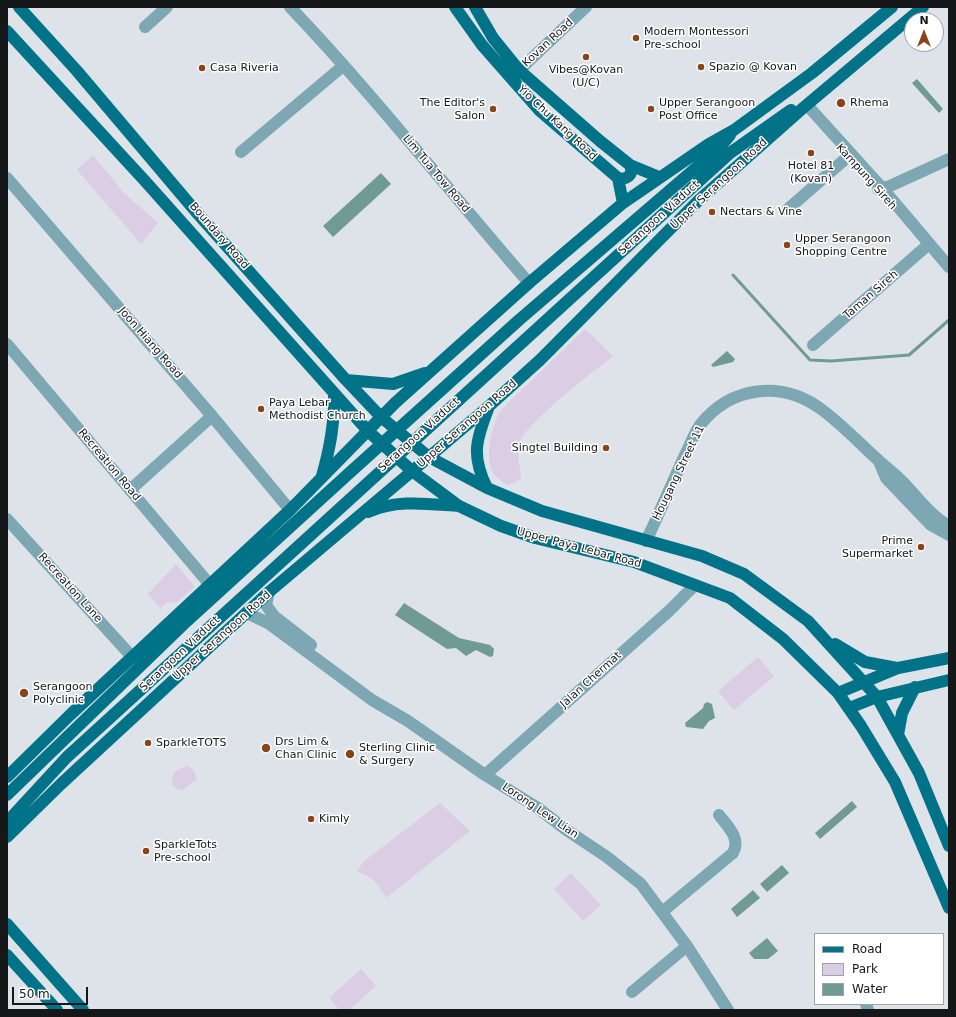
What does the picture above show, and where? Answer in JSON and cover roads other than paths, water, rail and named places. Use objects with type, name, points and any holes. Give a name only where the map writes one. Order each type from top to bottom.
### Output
[{"type":"main road","name":"Boundary Road","points":[[18,7],[77,71],[198,214],[346,380],[381,417],[429,457]]},
{"type":"main road","name":"Yio Chu Kang Road","points":[[455,7],[482,45],[510,79],[549,119],[618,178]]},
{"type":"main road","name":"Yio Chu Kang Road","points":[[475,7],[493,38],[519,70],[600,141],[630,165],[660,178]]},
{"type":"main road","points":[[7,777],[290,510],[381,417],[529,283],[623,203],[709,144],[734,130],[812,73],[892,7]]},
{"type":"main road","name":"Upper Serangoon Road","points":[[7,837],[61,784],[269,592],[488,407],[560,342],[699,200],[805,107],[923,7]]},
{"type":"main road","name":"Boundary Road","points":[[7,31],[145,181],[368,431],[412,471]]},
{"type":"main road","name":"Serangoon Viaduct","points":[[7,822],[67,757],[730,154],[849,70]]},
{"type":"main road","name":"Serangoon Viaduct","points":[[7,795],[187,621],[493,343],[719,148],[734,130]]},
{"type":"main road","points":[[623,203],[618,178],[626,179],[630,177],[632,172],[630,165]]},
{"type":"main road","points":[[346,380],[393,384],[430,372]]},
{"type":"main road","points":[[321,477],[331,446],[334,418],[334,393]]},
{"type":"main road","points":[[486,488],[477,463],[476,452],[480,429],[488,407]]},
{"type":"main road","points":[[429,457],[486,488],[542,511],[702,556],[744,574],[808,621],[839,647],[853,656],[865,662],[898,668]]},
{"type":"main road","name":"Upper Paya Lebar Road","points":[[412,471],[459,506],[501,526],[543,540],[634,562],[730,598],[784,639],[838,693],[895,782],[949,908]]},
{"type":"main road","points":[[356,518],[379,507],[396,503],[459,506]]},
{"type":"main road","points":[[808,621],[877,697],[918,773],[949,846]]},
{"type":"main road","points":[[838,693],[898,668],[949,658]]},
{"type":"main road","points":[[849,708],[877,697],[949,680]]},
{"type":"main road","points":[[898,735],[902,713],[915,687]]},
{"type":"main road","points":[[7,924],[83,1010]]},
{"type":"main road","points":[[7,955],[58,1010]]},
{"type":"street","points":[[145,27],[168,7]]},
{"type":"street","name":"Lim Tua Tow Road","points":[[290,7],[343,66],[529,283]]},
{"type":"street","name":"Kovan Road","points":[[510,79],[586,7]]},
{"type":"street","points":[[241,152],[343,66]]},
{"type":"street","name":"Kampung Sireh","points":[[805,107],[880,189],[924,242],[929,244],[949,267]]},
{"type":"street","points":[[788,209],[850,155]]},
{"type":"street","points":[[880,189],[949,159]]},
{"type":"street","name":"Joon Hiang Road","points":[[7,178],[212,416],[290,510]]},
{"type":"street","name":"Taman Sireh","points":[[813,345],[929,244]]},
{"type":"street","name":"Recreation Road","points":[[7,344],[210,586]]},
{"type":"street","name":"Hougang Street 11","points":[[646,541],[699,426],[728,400],[746,392],[762,390],[795,395],[821,409],[879,463],[893,472],[936,517],[949,526]]},
{"type":"street","points":[[130,490],[212,416]]},
{"type":"street","name":"Hougang Street 11","points":[[879,463],[886,478],[926,519],[949,535]]},
{"type":"street","name":"Recreation Lane","points":[[7,519],[133,658]]},
{"type":"street","name":"Jalan Chermat","points":[[485,775],[669,611],[695,585]]},
{"type":"street","name":"Lorong Lew Lian","points":[[269,592],[266,605],[274,616],[373,695],[378,701],[377,703]]},
{"type":"street","name":"Lorong Lew Lian","points":[[247,613],[268,623],[377,703],[408,721],[485,775],[608,857],[641,884],[687,946],[728,1010]]},
{"type":"street","name":"Lorong Lew Lian","points":[[335,664],[400,709],[408,721]]},
{"type":"street","points":[[662,912],[733,853],[736,847],[736,840],[719,815]]},
{"type":"street","points":[[632,992],[687,946]]},
{"type":"water","points":[[917,79],[943,109],[939,113],[912,83]]},
{"type":"water","points":[[381,173],[391,184],[333,237],[323,226]]},
{"type":"water","points":[[727,351],[735,359],[733,362],[713,367],[711,365]]},
{"type":"water","points":[[404,603],[459,638],[490,645],[494,649],[493,656],[490,657],[476,650],[466,656],[456,648],[447,649],[395,615]]},
{"type":"water","points":[[707,702],[712,704],[715,718],[709,721],[703,729],[686,727],[685,723],[703,708],[704,704]]},
{"type":"water","points":[[852,801],[857,807],[820,839],[815,833]]},
{"type":"water","points":[[782,865],[789,873],[767,892],[760,884]]},
{"type":"water","points":[[753,890],[760,898],[737,917],[731,909]]},
{"type":"water","points":[[767,938],[778,951],[768,959],[754,959],[749,953]]},
{"type":"waterway","points":[[733,275],[810,360],[831,361],[909,355],[949,320]]},
{"type":"place","name":"Modern Montessori Pre-school","points":[[636,38]]},
{"type":"place","name":"Vibes@Kovan (U/C)","points":[[586,57]]},
{"type":"place","name":"Spazio @ Kovan","points":[[701,67]]},
{"type":"place","name":"Casa Riveria","points":[[202,68]]},
{"type":"place","name":"Rhema","points":[[841,103]]},
{"type":"place","name":"The Editor's Salon","points":[[493,109]]},
{"type":"place","name":"Upper Serangoon Post Office","points":[[651,109]]},
{"type":"place","name":"Hotel 81 (Kovan)","points":[[811,153]]},
{"type":"place","name":"Nectars & Vine","points":[[712,212]]},
{"type":"place","name":"Upper Serangoon Shopping Centre","points":[[787,245]]},
{"type":"place","name":"Paya Lebar Methodist Church","points":[[261,409]]},
{"type":"place","name":"Singtel Building","points":[[606,448]]},
{"type":"place","name":"Prime Supermarket","points":[[921,547]]},
{"type":"place","name":"Serangoon Polyclinic","points":[[24,693]]},
{"type":"place","name":"SparkleTOTS","points":[[148,743]]},
{"type":"place","name":"Drs Lim & Chan Clinic","points":[[266,748]]},
{"type":"place","name":"Sterling Clinic & Surgery","points":[[350,754]]},
{"type":"place","name":"Kimly","points":[[311,819]]},
{"type":"place","name":"SparkleTots Pre-school","points":[[146,851]]}]
